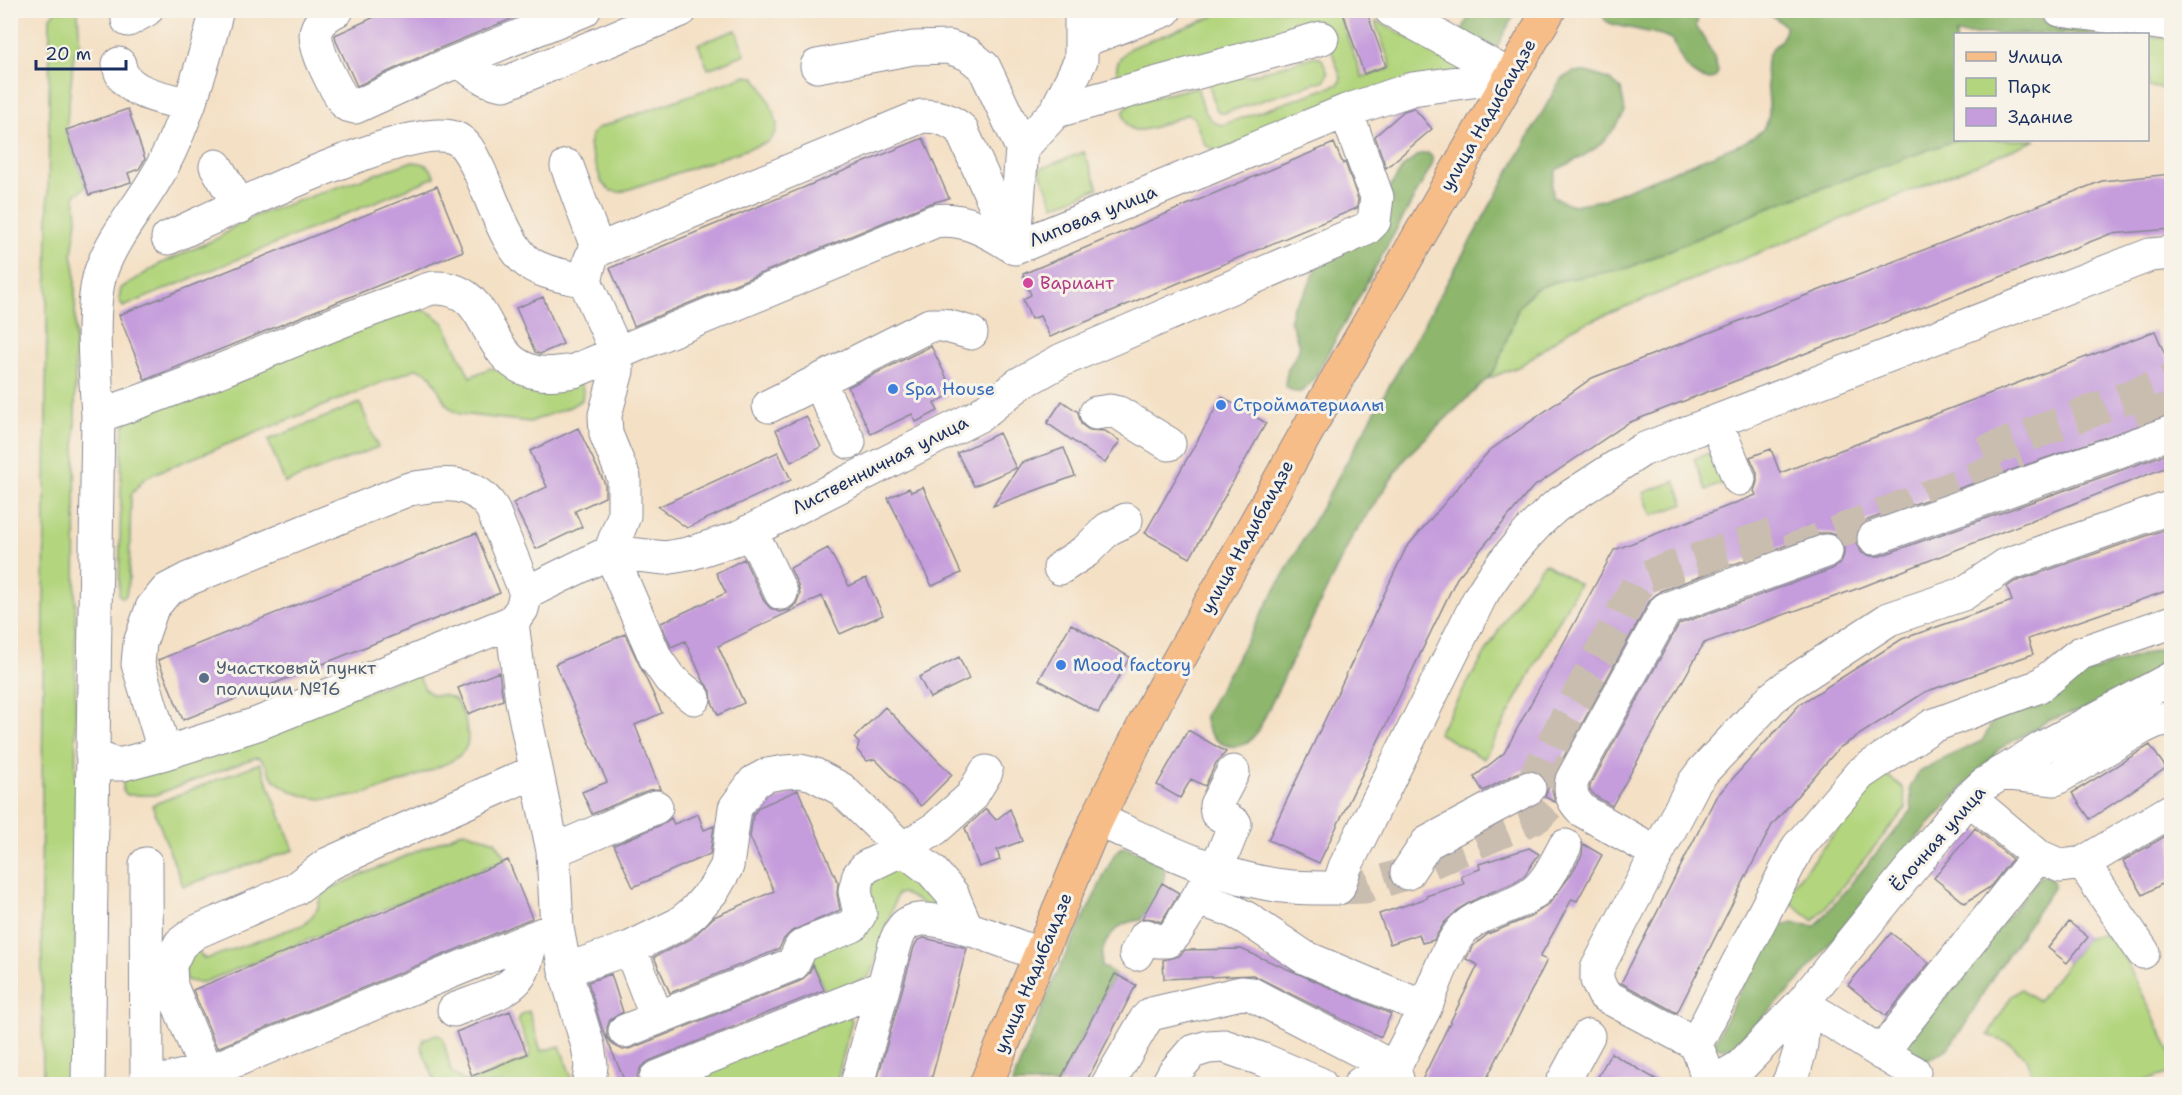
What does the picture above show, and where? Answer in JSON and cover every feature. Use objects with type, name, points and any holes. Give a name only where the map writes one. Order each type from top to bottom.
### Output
[{"type":"main road","name":"улица Надибаидзе","points":[[986,1084],[1097,819],[1120,770],[1175,666],[1314,418],[1548,10]]},
{"type":"street","points":[[88,1084],[98,416],[95,330],[97,288],[101,271],[160,170],[189,105],[217,10]]},
{"type":"street","points":[[337,10],[326,15],[316,30],[315,42],[339,95],[350,107],[584,10]]},
{"type":"street","points":[[460,61],[481,78],[492,83],[504,84],[681,10]]},
{"type":"street","points":[[1022,148],[1056,111],[1081,60],[1081,26],[1166,10]]},
{"type":"street","points":[[1391,10],[1510,76]]},
{"type":"street","points":[[2060,10],[2172,25]]},
{"type":"street","points":[[1056,111],[1322,38]]},
{"type":"street","points":[[817,66],[913,48],[949,47],[968,54],[984,67],[1022,148],[1015,248]]},
{"type":"street","points":[[119,64],[120,72],[130,85],[138,90],[189,105]]},
{"type":"street","name":"Липовая улица","points":[[98,416],[144,400],[377,307],[434,288],[459,292],[479,309],[500,350],[513,363],[529,371],[549,374],[574,371],[935,221],[950,219],[969,224],[993,234],[1015,248],[1346,111],[1412,89],[1510,76]]},
{"type":"street","name":"Лиственничная улица","points":[[610,552],[665,558],[688,554],[735,539],[980,414],[1019,384],[1073,368],[1366,229],[1374,221],[1377,197],[1346,111]]},
{"type":"street","points":[[92,754],[112,764],[123,764],[257,724],[519,608],[610,552],[624,516],[624,478],[606,434],[605,415],[617,371],[617,353],[585,281],[591,258],[598,250],[922,116],[936,116],[950,121],[961,129],[1015,248]]},
{"type":"street","points":[[168,238],[321,170],[381,147],[428,135],[444,135],[456,139],[468,149],[513,246],[528,262],[545,272],[585,281]]},
{"type":"street","points":[[216,166],[240,207]]},
{"type":"street","points":[[567,166],[598,250]]},
{"type":"street","points":[[1097,819],[1214,870],[1291,887],[1338,888],[1346,867],[1456,642],[1489,581],[1545,515],[1556,506],[1642,450],[2150,255],[2172,253]]},
{"type":"street","points":[[769,406],[930,325],[943,325],[971,333]]},
{"type":"street","points":[[818,381],[849,442]]},
{"type":"street","points":[[1096,414],[1110,411],[1119,413],[1169,444]]},
{"type":"street","points":[[1716,422],[1739,479]]},
{"type":"street","points":[[1874,538],[2172,432]]},
{"type":"street","points":[[165,753],[138,664],[140,643],[152,608],[167,590],[188,579],[409,489],[443,483],[465,486],[485,498],[492,508],[519,608],[522,701],[553,851],[544,933],[524,968],[515,981],[503,990],[454,1010]]},
{"type":"street","points":[[1709,1084],[1696,1044],[1604,995],[1596,980],[1597,969],[1694,783],[1772,698],[1798,678],[1889,619],[1963,594],[2006,565],[2172,507]]},
{"type":"street","points":[[1060,568],[1086,552],[1108,529],[1126,520]]},
{"type":"street","points":[[748,532],[761,551],[781,593]]},
{"type":"street","points":[[1657,853],[1582,811],[1574,803],[1571,787],[1572,780],[1666,609],[1826,551]]},
{"type":"street","points":[[610,552],[656,659],[670,679],[694,698]]},
{"type":"street","points":[[1696,1044],[1798,847],[1860,774],[1932,726],[2037,687],[2052,678],[2080,653],[2172,622]]},
{"type":"street","name":"Ёлочная улица","points":[[1709,1084],[1740,1067],[1801,1004],[1969,798],[1983,785],[2042,748],[2172,678]]},
{"type":"street","points":[[2000,773],[2055,779],[2143,726],[2172,718]]},
{"type":"street","points":[[206,1071],[171,986],[170,965],[180,944],[196,932],[295,889],[328,864],[536,771]]},
{"type":"street","points":[[565,970],[630,948],[680,924],[714,889],[727,866],[735,808],[754,782],[767,776],[800,771],[828,780],[841,789],[903,849],[932,871],[952,894],[968,929]]},
{"type":"street","points":[[625,1031],[793,964],[801,947],[852,926],[860,914],[855,891],[859,875],[866,867],[903,849],[936,828],[971,797],[986,772]]},
{"type":"street","points":[[1136,954],[1146,936],[1158,941],[1167,941],[1175,934],[1214,870],[1235,824],[1217,813],[1216,805],[1233,772]]},
{"type":"street","points":[[1407,873],[1426,843],[1529,788]]},
{"type":"street","points":[[1969,798],[2038,856],[2061,866],[2083,863],[2172,810]]},
{"type":"street","points":[[553,851],[656,807]]},
{"type":"street","points":[[1396,1076],[1455,938],[1476,919],[1530,896],[1544,883],[1565,846]]},
{"type":"street","points":[[1882,1054],[2038,856]]},
{"type":"street","points":[[2083,863],[2143,952]]},
{"type":"street","points":[[146,864],[149,1084],[206,1071],[544,933]]},
{"type":"street","points":[[1197,899],[1229,909],[1246,918],[1304,957],[1425,1008]]},
{"type":"street","points":[[857,1084],[883,987],[902,928],[914,920],[932,920],[968,929],[1041,955]]},
{"type":"street","points":[[544,933],[565,970],[588,1046],[591,1065],[589,1084]]},
{"type":"street","points":[[630,948],[657,1018]]},
{"type":"street","points":[[656,1078],[883,987]]},
{"type":"street","points":[[1108,1084],[1151,1014],[1241,993],[1251,994],[1396,1076]]},
{"type":"street","points":[[147,994],[181,1010]]},
{"type":"street","points":[[1801,1004],[1914,1072]]},
{"type":"street","points":[[1788,1084],[1804,1035],[1801,1004]]},
{"type":"street","points":[[1562,1084],[1588,1036]]},
{"type":"street","points":[[1168,1084],[1192,1052],[1208,1047],[1224,1046],[1320,1084]]},
{"type":"street","points":[[1740,1067],[1773,1084]]},
{"type":"street","points":[[1360,1084],[1370,1078],[1396,1076]]},
{"type":"green space","points":[[78,10],[80,51],[74,54],[66,130],[86,187],[75,195],[77,220],[72,254],[75,270],[76,1084],[43,1084],[41,890],[50,17],[56,11]]},
{"type":"green space","points":[[1220,10],[1339,11],[1362,77],[1389,69],[1391,66],[1376,21],[1470,68],[1217,151],[1205,145],[1194,118],[1188,114],[1144,130],[1130,128],[1123,113],[1129,103],[1197,87],[1207,115],[1211,120],[1222,125],[1339,84],[1341,78],[1323,26],[1320,22],[1315,21],[1119,80],[1118,62],[1130,48],[1212,17]]},
{"type":"green space","points":[[1604,10],[1703,11],[1699,14],[1696,26],[1713,54],[1718,72],[1715,78],[1707,79],[1693,73],[1683,62],[1673,40],[1662,35],[1611,24],[1605,20],[1602,13]]},
{"type":"green space","points":[[1971,10],[2113,29],[2120,33],[1954,33],[1954,141],[1777,204],[1628,268],[1558,281],[1535,289],[1519,306],[1497,366],[1487,379],[1407,456],[1352,537],[1258,731],[1248,742],[1239,746],[1226,745],[1214,738],[1207,728],[1205,715],[1561,79],[1573,72],[1587,72],[1610,80],[1621,89],[1625,112],[1618,124],[1596,147],[1556,170],[1552,184],[1553,197],[1573,205],[1602,200],[1743,143],[1763,129],[1769,113],[1767,63],[1771,50],[1783,37],[1785,26],[1776,18],[1766,14],[1742,11]]},
{"type":"green space","points":[[1472,11],[1516,11],[1496,49],[1488,52],[1464,39],[1462,30]]},
{"type":"green space","points":[[736,30],[745,54],[708,69],[698,44]]},
{"type":"green space","points":[[2149,36],[2171,39],[2171,89],[2149,87]]},
{"type":"green space","points":[[1315,56],[1322,59],[1328,73],[1325,80],[1224,113],[1217,111],[1208,81],[1249,76]]},
{"type":"green space","points":[[744,76],[755,77],[774,113],[777,128],[768,142],[621,192],[611,191],[602,183],[589,146],[591,135],[598,128]]},
{"type":"green space","points":[[1954,141],[2034,141],[1571,329],[1520,366],[1487,379],[1497,366],[1519,306],[1535,289],[1558,281],[1628,268],[1777,204]]},
{"type":"green space","points":[[1084,152],[1098,188],[1054,206],[1039,169]]},
{"type":"green space","points":[[1428,153],[1432,157],[1432,165],[1312,382],[1301,392],[1287,388],[1285,383],[1288,369],[1299,350],[1290,319],[1293,306],[1304,295],[1318,265],[1389,189],[1403,167],[1420,154]]},
{"type":"green space","points":[[410,162],[425,165],[431,169],[435,177],[123,307],[119,299],[121,288],[160,264],[220,237],[257,215]]},
{"type":"green space","points":[[408,306],[429,312],[444,323],[470,377],[490,368],[526,377],[579,381],[583,390],[582,400],[530,422],[460,414],[446,404],[429,375],[415,369],[153,474],[144,479],[131,495],[129,579],[126,595],[123,598],[119,595],[122,436],[128,419]]},
{"type":"green space","points":[[360,403],[378,447],[285,483],[268,440]]},
{"type":"green space","points":[[1717,450],[1729,481],[1706,490],[1694,459]]},
{"type":"green space","points":[[1675,481],[1684,504],[1652,516],[1643,493]]},
{"type":"green space","points":[[1545,563],[1579,584],[1484,759],[1438,733],[1519,596]]},
{"type":"green space","points":[[2171,645],[2171,668],[2101,704],[2049,720],[1999,749],[1920,834],[1790,991],[1733,1046],[1723,1049],[1713,1045],[1772,926],[1791,923],[1816,926],[1912,810],[1910,788],[1918,773],[1982,741],[1995,718],[2077,676]]},
{"type":"green space","points":[[417,674],[425,689],[432,695],[443,695],[455,699],[463,715],[468,741],[463,752],[455,759],[416,776],[358,795],[343,798],[314,798],[281,785],[273,778],[263,761],[257,757],[155,795],[127,795],[123,790],[123,777]]},
{"type":"green space","points":[[260,763],[294,850],[183,886],[152,805]]},
{"type":"green space","points":[[1883,772],[1903,788],[1906,808],[1814,921],[1784,897]]},
{"type":"green space","points":[[464,831],[495,841],[507,859],[207,981],[198,983],[186,980],[184,951],[196,947],[201,956],[206,959],[305,924],[317,910],[321,896],[329,889]]},
{"type":"green space","points":[[1126,847],[1163,862],[1165,869],[1162,884],[1141,920],[1124,924],[1111,934],[1107,941],[1103,949],[1102,966],[1115,974],[1058,1084],[1012,1084],[1054,979],[1115,853],[1120,848]]},
{"type":"green space","points":[[901,861],[948,910],[932,909],[903,893],[897,894],[873,970],[868,977],[827,998],[809,951],[868,881]]},
{"type":"green space","points":[[2041,875],[2050,878],[2054,883],[2053,888],[1990,981],[1965,1025],[1947,1049],[1928,1060],[1915,1059],[1906,1054],[1904,1046]]},
{"type":"green space","points":[[2101,935],[2115,939],[2171,1051],[2171,1073],[2135,1084],[2035,1084],[2026,1058],[2012,1045],[1988,1035],[2011,997],[2021,989],[2038,1001],[2088,937]]},
{"type":"green space","points":[[529,1011],[541,1051],[560,1046],[574,1084],[436,1084],[421,1046],[424,1039],[437,1034],[443,1038],[451,1071],[463,1081],[473,1081],[529,1058],[530,1050],[518,1020],[522,1014]]},
{"type":"green space","points":[[849,1015],[852,1020],[836,1084],[660,1084]]},
{"type":"building","points":[[390,10],[533,10],[435,50],[357,86],[335,35]]},
{"type":"building","points":[[1342,10],[1366,10],[1386,66],[1364,74]]},
{"type":"building","points":[[1414,108],[1432,129],[1386,168],[1375,136],[1404,111]]},
{"type":"building","points":[[128,109],[145,159],[139,169],[128,173],[131,182],[89,195],[66,130]]},
{"type":"building","points":[[923,138],[949,198],[928,204],[634,326],[610,268]]},
{"type":"building","points":[[1334,143],[1343,164],[1345,162],[1358,199],[1357,208],[1050,337],[1040,316],[1031,319],[1023,299],[1031,295],[1023,274]]},
{"type":"building","points":[[2172,174],[2172,229],[2110,234],[1628,423],[1532,488],[1457,578],[1319,863],[1268,840],[1406,548],[1489,451],[1592,378],[2102,181]]},
{"type":"building","points":[[437,186],[463,251],[145,380],[119,315]]},
{"type":"building","points":[[543,297],[563,344],[540,354],[535,352],[516,308]]},
{"type":"building","points":[[2155,331],[2172,371],[2172,414],[1868,520],[1859,526],[1856,544],[1862,553],[1880,556],[2172,452],[2172,465],[1862,587],[1704,643],[1612,806],[1595,796],[1590,786],[1679,624],[1832,569],[1841,563],[1844,545],[1838,536],[1820,533],[1660,591],[1650,600],[1556,771],[1552,789],[1555,802],[1545,797],[1548,788],[1546,780],[1538,772],[1530,769],[1521,771],[1483,791],[1474,777],[1504,753],[1614,550],[1756,495],[1754,491],[1757,473],[1750,457],[1771,449],[1780,473]]},
{"type":"building","points":[[931,346],[954,393],[934,403],[938,411],[916,422],[912,414],[871,434],[848,387]]},
{"type":"building","points":[[1222,397],[1266,423],[1190,558],[1145,533]]},
{"type":"building","points":[[1062,401],[1078,412],[1081,424],[1089,430],[1105,431],[1120,441],[1105,463],[1047,423]]},
{"type":"building","points":[[806,416],[821,447],[791,462],[776,430]]},
{"type":"building","points":[[578,428],[605,484],[605,497],[575,511],[582,527],[536,549],[513,503],[547,487],[530,451]]},
{"type":"building","points":[[999,433],[1016,468],[974,486],[957,453]]},
{"type":"building","points":[[1064,448],[1075,476],[993,506],[1021,463]]},
{"type":"building","points":[[778,452],[791,480],[687,528],[658,507]]},
{"type":"building","points":[[923,487],[961,573],[932,586],[888,498],[909,488],[911,492]]},
{"type":"building","points":[[2172,527],[2172,589],[2028,639],[2033,654],[1925,692],[1839,748],[1772,825],[1677,1013],[1621,983],[1716,797],[1800,704],[1902,639],[2012,601],[2007,587],[2014,582]]},
{"type":"building","points":[[476,533],[500,593],[183,720],[158,660]]},
{"type":"building","points":[[828,548],[849,586],[866,578],[883,615],[840,634],[822,596],[718,646],[744,703],[718,715],[712,702],[711,691],[704,682],[685,641],[671,647],[661,623],[726,593],[716,573],[744,559],[764,601],[770,608],[779,612],[789,610],[796,604],[800,594],[790,568]]},
{"type":"building","points":[[1071,624],[1130,657],[1098,713],[1039,680]]},
{"type":"building","points":[[625,634],[662,713],[635,725],[660,789],[649,790],[592,814],[582,792],[607,782],[555,664]]},
{"type":"building","points":[[959,657],[969,679],[930,698],[919,677]]},
{"type":"building","points":[[499,672],[503,700],[468,714],[458,688]]},
{"type":"building","points":[[885,707],[952,775],[921,806],[875,759],[867,761],[857,750],[859,743],[854,738]]},
{"type":"building","points":[[1188,730],[1226,752],[1216,763],[1205,786],[1191,779],[1180,798],[1157,785]]},
{"type":"building","points":[[2150,745],[2166,768],[2090,819],[2072,793]]},
{"type":"building","points":[[798,790],[838,883],[837,894],[840,910],[792,931],[784,939],[779,949],[670,993],[654,957],[691,939],[714,917],[774,891],[750,837],[753,815],[759,807]]},
{"type":"building","points":[[986,809],[996,820],[1010,809],[1022,841],[997,850],[1000,860],[979,867],[965,828]]},
{"type":"building","points":[[698,814],[704,830],[714,826],[710,854],[633,887],[614,845],[663,824],[671,818],[674,824]]},
{"type":"building","points":[[1975,828],[2012,859],[1990,887],[1965,903],[1934,878]]},
{"type":"building","points":[[2172,832],[2172,878],[2143,895],[2123,861]]},
{"type":"building","points":[[1583,844],[1602,855],[1577,901],[1572,899],[1540,957],[1547,960],[1484,1084],[1420,1084],[1478,965],[1466,959],[1473,946],[1488,934],[1530,917],[1549,904],[1582,855]]},
{"type":"building","points":[[1529,848],[1539,854],[1524,876],[1460,908],[1444,923],[1434,940],[1422,943],[1419,934],[1390,944],[1379,914],[1464,884],[1461,876],[1480,869],[1479,864]]},
{"type":"building","points":[[508,860],[532,918],[217,1048],[193,990]]},
{"type":"building","points":[[1162,883],[1179,893],[1161,922],[1142,918]]},
{"type":"building","points":[[2069,922],[2088,937],[2067,963],[2048,948]]},
{"type":"building","points":[[1891,933],[1929,963],[1886,1016],[1848,985]]},
{"type":"building","points":[[924,938],[967,948],[930,1084],[876,1084],[914,947],[918,940]]},
{"type":"building","points":[[1241,949],[1391,1014],[1381,1037],[1253,975],[1164,979],[1163,960],[1179,956],[1185,950]]},
{"type":"building","points":[[813,965],[824,990],[649,1061],[641,1067],[637,1076],[638,1084],[626,1084],[602,1028],[588,982],[611,974],[623,1012],[610,1020],[607,1037],[613,1045],[623,1050],[800,981],[809,973]]},
{"type":"building","points":[[1115,974],[1136,985],[1085,1084],[1058,1084]]},
{"type":"building","points":[[510,1011],[527,1054],[472,1076],[456,1032]]},
{"type":"building","points":[[1611,1053],[1664,1084],[1594,1084]]},
{"type":"tunnel","points":[[1983,453],[2172,380]]},
{"type":"tunnel","points":[[2137,421],[2172,407]]},
{"type":"tunnel","points":[[1789,551],[2022,460]]},
{"type":"tunnel","points":[[1529,788],[1641,578],[1775,534]]},
{"type":"tunnel","points":[[1338,888],[1365,887],[1407,873],[1538,816],[1552,801],[1577,755]]},
{"type":"place","name":"Вариант","points":[[1028,283]]},
{"type":"place","name":"Spa House","points":[[893,389]]},
{"type":"place","name":"Стройматериалы","points":[[1221,405]]},
{"type":"place","name":"Mood factory","points":[[1061,665]]},
{"type":"place","name":"Участковый пункт полиции №16","points":[[204,678]]}]
